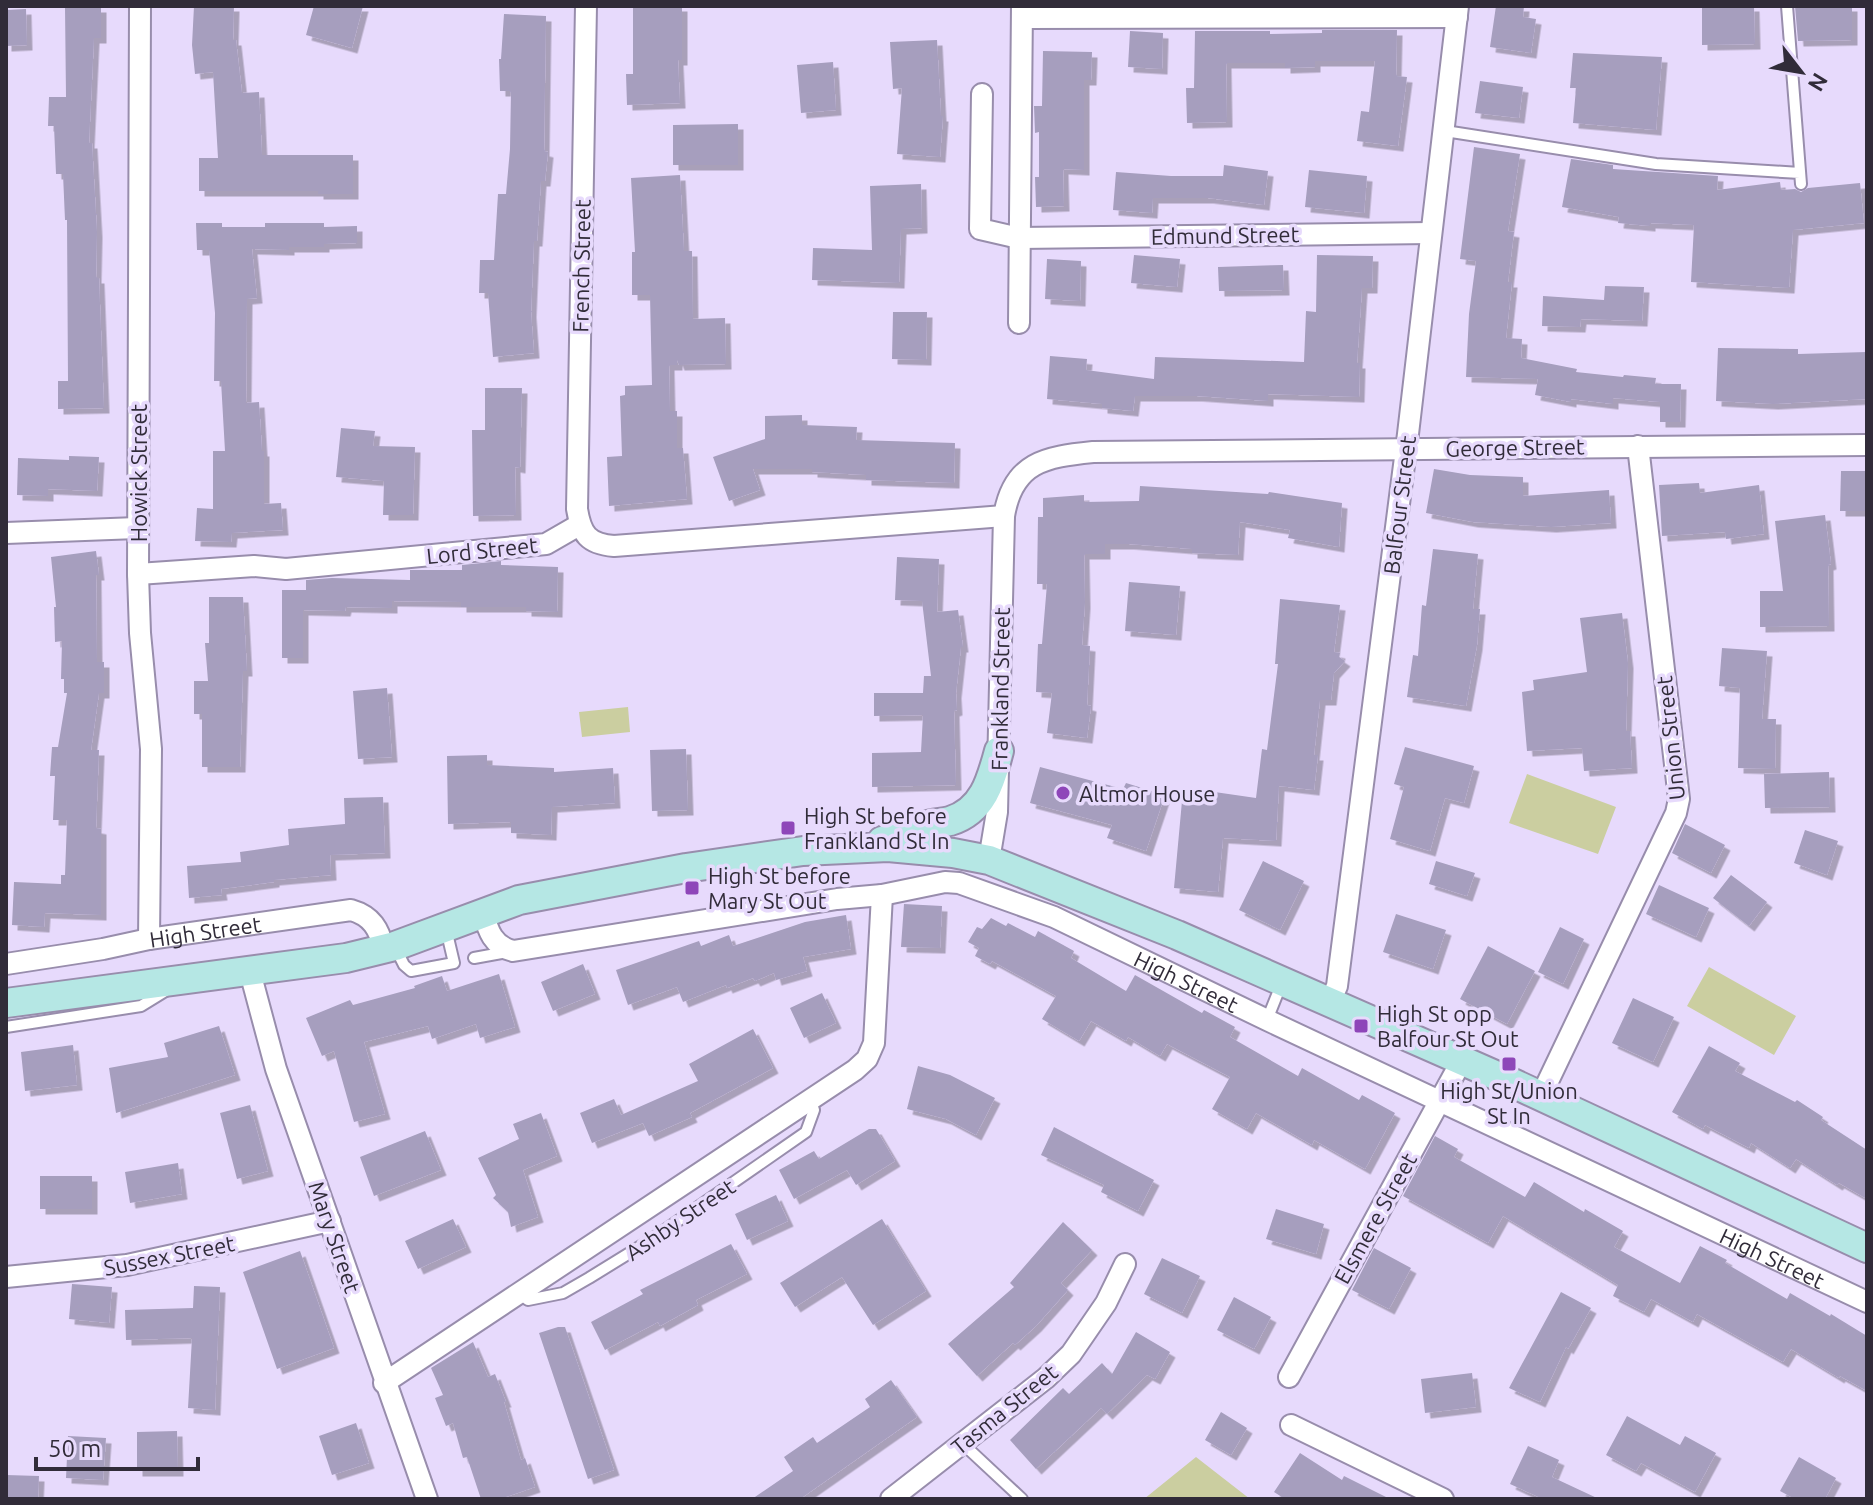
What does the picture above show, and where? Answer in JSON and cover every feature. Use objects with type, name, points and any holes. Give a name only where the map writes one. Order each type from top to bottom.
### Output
[{"type":"main road","points":[[862,848],[927,825],[948,822],[968,812],[988,787],[999,751]]},
{"type":"main road","name":"High Street","points":[[6,1003],[250,972],[390,948],[483,912],[541,894],[686,868],[803,851],[913,848],[989,860],[1150,924],[1462,1060],[1867,1248]]},
{"type":"street","name":"Howick Street","points":[[140,6],[137,528],[140,633],[151,749],[149,939]]},
{"type":"street","name":"French Street","points":[[579,525],[586,6]]},
{"type":"street","points":[[1019,323],[1022,12],[1458,12]]},
{"type":"street","name":"Balfour Street","points":[[1330,1002],[1337,986],[1458,12]]},
{"type":"street","points":[[982,94],[980,229],[1019,238]]},
{"type":"street","name":"Edmund Street","points":[[1019,238],[1431,233]]},
{"type":"street","name":"George Street","points":[[1004,516],[1011,490],[1030,466],[1057,457],[1093,452],[1867,445]]},
{"type":"street","name":"Union Street","points":[[1541,1096],[1676,813],[1679,799],[1638,446]]},
{"type":"street","points":[[579,525],[592,541],[614,546],[1004,516]]},
{"type":"street","name":"Frankland Street","points":[[989,860],[997,812],[1004,516]]},
{"type":"street","name":"Lord Street","points":[[138,574],[254,566],[286,569],[546,544],[579,525]]},
{"type":"street","points":[[6,533],[137,528]]},
{"type":"street","name":"High Street","points":[[513,951],[837,899],[882,895],[945,882],[975,887],[1054,917],[1867,1302]]},
{"type":"street","name":"Ashby Street","points":[[384,1383],[811,1101],[867,1059],[874,1043],[882,895]]},
{"type":"street","name":"High Street","points":[[6,964],[149,939],[351,910],[374,922],[390,948]]},
{"type":"street","points":[[483,912],[495,941],[504,949],[513,951]]},
{"type":"street","name":"Mary Street","points":[[250,972],[276,1069],[427,1499]]},
{"type":"street","name":"Elsmere Street","points":[[1289,1377],[1462,1060]]},
{"type":"street","name":"Sussex Street","points":[[6,1277],[127,1265],[330,1221]]},
{"type":"street","name":"Tasma Street","points":[[891,1499],[1046,1378],[1071,1354],[1106,1303],[1125,1264]]},
{"type":"street","points":[[1291,1425],[1443,1499]]},
{"type":"lane","points":[[1445,131],[1656,164],[1800,178],[1787,6]]},
{"type":"lane","points":[[390,948],[411,971],[454,963],[446,927]]},
{"type":"lane","points":[[474,958],[513,951]]},
{"type":"lane","name":"High Street","points":[[6,1027],[141,1006],[181,979]]},
{"type":"lane","points":[[1267,1020],[1282,981]]},
{"type":"lane","points":[[962,1443],[1022,1499]]},
{"type":"green space","points":[[628,707],[630,732],[582,737],[579,712]]},
{"type":"green space","points":[[1527,774],[1616,807],[1598,854],[1509,823]]},
{"type":"green space","points":[[1709,967],[1796,1016],[1774,1055],[1687,1006]]},
{"type":"green space","points":[[1196,1457],[1250,1499],[1144,1499]]},
{"type":"building","points":[[194,6],[234,6],[233,40],[236,40],[242,93],[259,92],[262,155],[353,155],[353,194],[199,191],[199,158],[218,158],[213,72],[195,74],[192,45]]},
{"type":"building","points":[[314,6],[363,6],[352,48],[306,35]]},
{"type":"building","points":[[633,6],[682,6],[682,60],[678,60],[680,103],[627,105],[626,74],[633,74]]},
{"type":"building","points":[[1496,6],[1524,6],[1523,17],[1536,19],[1531,53],[1490,47]]},
{"type":"building","points":[[1702,6],[1754,6],[1755,44],[1702,45]]},
{"type":"building","points":[[1795,6],[1852,6],[1852,40],[1798,41]]},
{"type":"building","points":[[65,7],[101,7],[101,38],[94,38],[89,143],[92,143],[104,408],[58,409],[58,381],[68,381],[67,220],[63,174],[56,174],[54,126],[48,126],[49,97],[66,97]]},
{"type":"building","points":[[26,9],[27,45],[6,46],[6,10]]},
{"type":"building","points":[[504,14],[546,16],[544,151],[548,152],[545,181],[541,181],[537,241],[534,241],[531,312],[534,353],[493,357],[488,293],[479,293],[480,260],[494,260],[498,194],[506,194],[511,91],[500,91],[499,59]]},
{"type":"building","points":[[1322,30],[1397,30],[1396,76],[1407,77],[1398,146],[1357,141],[1361,111],[1369,112],[1375,61],[1315,61],[1315,67],[1285,68],[1285,63],[1226,63],[1227,122],[1187,123],[1186,88],[1194,88],[1195,31],[1270,31],[1270,34],[1322,33]]},
{"type":"building","points":[[1130,31],[1163,33],[1162,69],[1128,67]]},
{"type":"building","points":[[937,40],[943,116],[940,157],[897,154],[902,88],[893,89],[890,42]]},
{"type":"building","points":[[1043,51],[1092,52],[1091,80],[1084,80],[1084,170],[1063,169],[1064,206],[1036,207],[1039,132],[1035,133],[1034,106],[1042,106]]},
{"type":"building","points":[[1573,53],[1662,57],[1656,130],[1573,123],[1576,88],[1570,88]]},
{"type":"building","points":[[833,62],[836,110],[801,113],[797,65]]},
{"type":"building","points":[[1480,81],[1523,87],[1519,118],[1475,113]]},
{"type":"building","points":[[738,124],[738,165],[673,165],[673,125]]},
{"type":"building","points":[[1474,147],[1520,154],[1508,231],[1514,232],[1506,338],[1522,339],[1521,358],[1577,369],[1576,372],[1656,378],[1655,384],[1681,384],[1680,422],[1660,422],[1660,402],[1613,398],[1613,404],[1571,399],[1571,402],[1535,395],[1538,379],[1466,377],[1469,314],[1476,261],[1460,259]]},
{"type":"building","points":[[1571,159],[1613,165],[1613,169],[1718,176],[1717,190],[1780,182],[1781,190],[1801,192],[1808,188],[1860,183],[1864,223],[1793,230],[1789,288],[1691,282],[1694,225],[1618,223],[1619,217],[1562,207]]},
{"type":"building","points":[[1224,165],[1268,171],[1264,205],[1208,198],[1153,198],[1152,213],[1113,210],[1116,172],[1223,176]]},
{"type":"building","points":[[1309,170],[1367,176],[1364,213],[1305,207]]},
{"type":"building","points":[[680,175],[684,251],[692,251],[693,319],[725,318],[726,364],[679,365],[677,360],[677,365],[669,365],[670,411],[677,411],[677,448],[683,448],[687,499],[609,506],[607,457],[622,456],[620,396],[625,395],[625,386],[652,385],[650,295],[632,295],[632,252],[635,252],[631,178]]},
{"type":"building","points":[[921,184],[922,228],[901,229],[899,283],[812,280],[813,248],[872,250],[870,186]]},
{"type":"building","points":[[196,223],[222,223],[222,227],[265,227],[265,223],[357,226],[357,243],[289,247],[289,250],[252,249],[257,298],[247,299],[246,403],[259,402],[264,451],[264,504],[281,503],[283,530],[232,533],[231,542],[195,541],[197,508],[213,509],[213,451],[225,451],[221,381],[214,381],[215,313],[209,250],[197,250]]},
{"type":"building","points":[[1134,255],[1180,259],[1177,287],[1131,283]]},
{"type":"building","points":[[1317,255],[1373,256],[1372,288],[1362,288],[1357,363],[1360,363],[1359,397],[1268,394],[1268,401],[1135,396],[1133,411],[1102,408],[1102,404],[1047,399],[1050,356],[1087,359],[1086,370],[1154,379],[1155,357],[1304,362],[1306,311],[1316,312]]},
{"type":"building","points":[[1047,259],[1081,261],[1080,301],[1045,299]]},
{"type":"building","points":[[1283,265],[1284,290],[1219,291],[1218,267]]},
{"type":"building","points":[[1605,286],[1644,287],[1642,321],[1581,319],[1580,327],[1542,326],[1543,296],[1604,300]]},
{"type":"building","points":[[893,312],[927,312],[926,360],[892,359]]},
{"type":"building","points":[[1718,348],[1798,349],[1798,354],[1867,352],[1867,399],[1773,404],[1716,401]]},
{"type":"building","points":[[485,388],[522,388],[520,468],[515,467],[516,515],[473,516],[472,430],[485,430]]},
{"type":"building","points":[[802,415],[802,425],[857,427],[856,440],[955,443],[954,483],[866,480],[866,475],[812,472],[812,469],[753,469],[760,490],[729,501],[713,457],[765,439],[765,416]]},
{"type":"building","points":[[341,428],[375,431],[373,446],[415,447],[413,515],[383,515],[384,481],[336,477]]},
{"type":"building","points":[[69,456],[99,457],[97,491],[48,489],[48,496],[17,495],[18,458],[69,460]]},
{"type":"building","points":[[1434,469],[1470,475],[1523,477],[1523,496],[1609,490],[1611,523],[1551,527],[1473,522],[1426,513]]},
{"type":"building","points":[[1841,471],[1867,471],[1867,511],[1840,511]]},
{"type":"building","points":[[1699,483],[1700,493],[1759,485],[1764,534],[1726,539],[1725,532],[1662,536],[1659,485]]},
{"type":"building","points":[[1140,486],[1269,492],[1342,503],[1339,547],[1288,538],[1290,530],[1240,522],[1238,555],[1192,553],[1192,549],[1129,544],[1105,544],[1105,554],[1084,554],[1082,645],[1090,646],[1087,705],[1091,706],[1087,738],[1047,733],[1052,693],[1036,692],[1038,644],[1042,644],[1047,584],[1037,584],[1038,517],[1043,517],[1043,498],[1084,495],[1084,502],[1139,501]]},
{"type":"building","points":[[1825,515],[1831,564],[1828,565],[1829,626],[1760,627],[1760,591],[1783,591],[1775,521]]},
{"type":"building","points":[[1433,549],[1478,554],[1473,609],[1480,609],[1466,706],[1407,697],[1413,655],[1418,656],[1422,605],[1426,606]]},
{"type":"building","points":[[96,551],[99,575],[96,575],[97,662],[104,662],[104,693],[99,693],[91,750],[99,750],[96,828],[101,829],[101,915],[45,913],[44,927],[12,925],[14,882],[61,884],[61,875],[65,875],[67,820],[53,820],[55,776],[50,776],[52,747],[58,747],[67,693],[64,693],[64,679],[61,679],[62,641],[55,642],[56,607],[51,557]]},
{"type":"building","points":[[897,557],[939,559],[937,612],[958,610],[963,647],[956,693],[957,710],[954,711],[956,785],[872,787],[872,753],[921,752],[923,715],[874,716],[874,693],[923,693],[924,676],[931,676],[922,601],[895,600]]},
{"type":"building","points":[[501,561],[501,565],[558,567],[557,612],[526,611],[526,607],[461,607],[461,602],[392,601],[392,608],[303,610],[303,658],[282,658],[282,590],[306,590],[306,580],[410,580],[410,570],[462,570],[462,565]]},
{"type":"building","points":[[1129,582],[1180,586],[1176,635],[1125,631]]},
{"type":"building","points":[[209,597],[243,597],[247,671],[243,671],[240,767],[202,767],[202,714],[194,714],[194,681],[208,681],[205,643],[209,643]]},
{"type":"building","points":[[1280,599],[1340,605],[1334,652],[1340,653],[1339,657],[1345,661],[1334,673],[1331,700],[1320,700],[1314,790],[1279,786],[1276,841],[1223,838],[1218,892],[1174,888],[1182,801],[1185,802],[1187,788],[1256,798],[1262,749],[1267,750],[1278,664],[1275,664]]},
{"type":"building","points":[[1622,613],[1628,663],[1626,731],[1630,731],[1632,768],[1584,771],[1582,748],[1527,751],[1522,692],[1534,690],[1533,680],[1587,672],[1580,618]]},
{"type":"building","points":[[1722,648],[1767,651],[1762,719],[1776,719],[1775,769],[1738,768],[1740,688],[1719,686]]},
{"type":"building","points":[[387,688],[392,757],[358,759],[353,691]]},
{"type":"building","points":[[1405,747],[1474,766],[1464,803],[1445,798],[1430,851],[1390,839],[1404,787],[1394,784]]},
{"type":"building","points":[[686,749],[688,810],[652,811],[650,750]]},
{"type":"building","points":[[487,755],[487,765],[554,768],[554,772],[613,768],[615,803],[552,807],[551,835],[511,833],[511,822],[448,824],[447,756]]},
{"type":"building","points":[[1040,767],[1123,789],[1126,783],[1165,795],[1146,851],[1107,838],[1112,825],[1030,803]]},
{"type":"building","points":[[1829,772],[1830,807],[1765,808],[1764,774]]},
{"type":"building","points":[[383,797],[385,853],[330,855],[331,875],[274,880],[221,889],[222,895],[189,898],[187,866],[241,862],[240,852],[289,845],[288,829],[345,824],[344,798]]},
{"type":"building","points":[[1685,824],[1725,845],[1711,873],[1672,853]]},
{"type":"building","points":[[1805,830],[1838,841],[1827,875],[1794,863]]},
{"type":"building","points":[[1263,861],[1304,881],[1280,930],[1239,910]]},
{"type":"building","points":[[1436,861],[1475,873],[1467,896],[1429,884]]},
{"type":"building","points":[[1731,875],[1767,902],[1749,926],[1713,898]]},
{"type":"building","points":[[1659,885],[1709,908],[1696,937],[1646,914]]},
{"type":"building","points":[[904,904],[942,906],[940,948],[901,947]]},
{"type":"building","points":[[1396,914],[1446,930],[1433,969],[1383,952]]},
{"type":"building","points":[[846,915],[851,949],[803,957],[807,971],[776,980],[774,973],[727,988],[726,985],[683,1002],[677,987],[628,1005],[616,970],[699,941],[701,946],[729,935],[733,946],[805,922]]},
{"type":"building","points":[[991,918],[1035,937],[1038,931],[1074,951],[1071,958],[1126,991],[1135,975],[1202,1013],[1204,1010],[1235,1027],[1230,1037],[1298,1076],[1302,1068],[1359,1100],[1362,1095],[1395,1113],[1365,1169],[1314,1140],[1312,1145],[1256,1113],[1247,1129],[1212,1109],[1230,1077],[1167,1044],[1160,1056],[1128,1037],[1126,1041],[1091,1021],[1079,1041],[1042,1019],[1056,996],[992,961],[990,964],[975,956],[979,948],[968,942],[977,927],[982,929]]},
{"type":"building","points":[[1560,927],[1584,939],[1563,984],[1538,972]]},
{"type":"building","points":[[1488,946],[1535,971],[1507,1024],[1460,999]]},
{"type":"building","points":[[583,964],[595,994],[553,1011],[541,982]]},
{"type":"building","points":[[499,974],[515,1027],[480,1038],[476,1024],[432,1039],[428,1026],[364,1042],[385,1114],[354,1122],[334,1051],[322,1056],[306,1018],[350,1000],[353,1005],[415,988],[442,976],[447,991]]},
{"type":"building","points":[[822,993],[836,1023],[804,1038],[790,1008]]},
{"type":"building","points":[[1633,998],[1674,1017],[1653,1062],[1612,1043]]},
{"type":"building","points":[[219,1026],[235,1075],[116,1113],[109,1068],[168,1057],[164,1043]]},
{"type":"building","points":[[753,1029],[773,1068],[690,1113],[692,1117],[649,1136],[643,1123],[592,1143],[580,1113],[614,1099],[621,1115],[698,1081],[689,1064]]},
{"type":"building","points":[[73,1045],[77,1085],[25,1091],[21,1052]]},
{"type":"building","points":[[1709,1046],[1740,1063],[1735,1071],[1795,1102],[1797,1100],[1867,1150],[1867,1199],[1839,1183],[1837,1185],[1796,1159],[1790,1168],[1751,1143],[1749,1148],[1672,1112]]},
{"type":"building","points":[[918,1066],[950,1075],[995,1098],[976,1135],[946,1119],[907,1109]]},
{"type":"building","points":[[250,1105],[268,1171],[237,1179],[220,1113]]},
{"type":"building","points":[[541,1113],[557,1156],[523,1170],[538,1217],[511,1227],[508,1212],[493,1198],[496,1195],[478,1158],[519,1139],[513,1124]]},
{"type":"building","points":[[1054,1127],[1154,1180],[1138,1211],[1101,1192],[1104,1185],[1041,1155]]},
{"type":"building","points":[[869,1129],[876,1129],[895,1161],[856,1185],[847,1170],[794,1199],[779,1170],[814,1151],[819,1159]]},
{"type":"building","points":[[425,1131],[441,1170],[374,1196],[360,1157]]},
{"type":"building","points":[[1435,1136],[1458,1149],[1454,1157],[1525,1197],[1534,1182],[1623,1231],[1614,1247],[1680,1283],[1700,1246],[1787,1299],[1790,1293],[1831,1314],[1867,1336],[1867,1391],[1791,1349],[1783,1362],[1697,1314],[1693,1322],[1651,1299],[1644,1312],[1613,1296],[1618,1285],[1503,1216],[1488,1243],[1403,1196]]},
{"type":"building","points":[[178,1163],[182,1194],[130,1203],[125,1172]]},
{"type":"building","points":[[40,1176],[92,1176],[92,1209],[40,1209]]},
{"type":"building","points":[[776,1195],[788,1221],[747,1240],[735,1214]]},
{"type":"building","points":[[1276,1209],[1324,1224],[1316,1254],[1266,1239]]},
{"type":"building","points":[[453,1219],[466,1247],[418,1269],[405,1241]]},
{"type":"building","points":[[882,1219],[926,1291],[873,1325],[842,1277],[795,1307],[780,1283]]},
{"type":"building","points":[[1063,1222],[1092,1250],[1061,1283],[1068,1290],[1036,1326],[977,1376],[948,1344],[1014,1287],[1010,1283]]},
{"type":"building","points":[[731,1244],[747,1274],[696,1300],[698,1305],[660,1326],[658,1322],[605,1350],[591,1322],[643,1294],[640,1290]]},
{"type":"building","points":[[1374,1248],[1411,1268],[1389,1309],[1352,1290]]},
{"type":"building","points":[[300,1251],[334,1348],[277,1369],[243,1272]]},
{"type":"building","points":[[1162,1258],[1200,1276],[1182,1313],[1144,1294]]},
{"type":"building","points":[[72,1284],[112,1287],[109,1323],[69,1319]]},
{"type":"building","points":[[194,1286],[220,1287],[215,1410],[188,1408],[192,1338],[126,1340],[125,1310],[193,1308]]},
{"type":"building","points":[[1561,1292],[1591,1308],[1568,1349],[1566,1347],[1540,1402],[1509,1388]]},
{"type":"building","points":[[1234,1297],[1271,1317],[1254,1349],[1217,1330]]},
{"type":"building","points":[[565,1327],[614,1470],[588,1479],[539,1333]]},
{"type":"building","points":[[1136,1332],[1170,1352],[1155,1379],[1147,1375],[1107,1414],[1101,1408],[1036,1469],[1010,1440],[1063,1388],[1069,1394],[1102,1363],[1112,1374]]},
{"type":"building","points":[[473,1342],[488,1377],[495,1374],[506,1402],[521,1460],[525,1458],[535,1487],[500,1499],[481,1499],[467,1457],[463,1458],[453,1423],[446,1426],[435,1398],[443,1395],[431,1368]]},
{"type":"building","points":[[1472,1373],[1476,1407],[1425,1413],[1421,1379]]},
{"type":"building","points":[[891,1380],[917,1417],[800,1499],[752,1499],[793,1471],[784,1457],[813,1437],[817,1443],[870,1407],[865,1399]]},
{"type":"building","points":[[1221,1412],[1247,1428],[1231,1455],[1205,1440]]},
{"type":"building","points":[[1627,1416],[1680,1445],[1685,1436],[1716,1453],[1695,1492],[1641,1463],[1636,1471],[1606,1455]]},
{"type":"building","points":[[356,1423],[369,1463],[332,1475],[319,1436]]},
{"type":"building","points":[[177,1431],[178,1471],[137,1471],[137,1432]]},
{"type":"building","points":[[68,1436],[106,1438],[103,1480],[66,1478]]},
{"type":"building","points":[[1528,1446],[1559,1460],[1552,1477],[1599,1499],[1543,1499],[1510,1484]]},
{"type":"building","points":[[1300,1453],[1342,1480],[1344,1476],[1390,1499],[1285,1499],[1274,1492]]},
{"type":"building","points":[[1799,1457],[1836,1478],[1825,1499],[1795,1499],[1780,1491]]},
{"type":"building","points":[[6,1475],[39,1476],[38,1499],[6,1499]]},
{"type":"place","name":"Altmor House","points":[[1063,793]]},
{"type":"place","name":"High St before Frankland St In","points":[[788,828]]},
{"type":"place","name":"High St before Mary St Out","points":[[692,888]]},
{"type":"place","name":"High St opp Balfour St Out","points":[[1361,1026]]},
{"type":"place","name":"High St/Union St In","points":[[1509,1064]]}]
